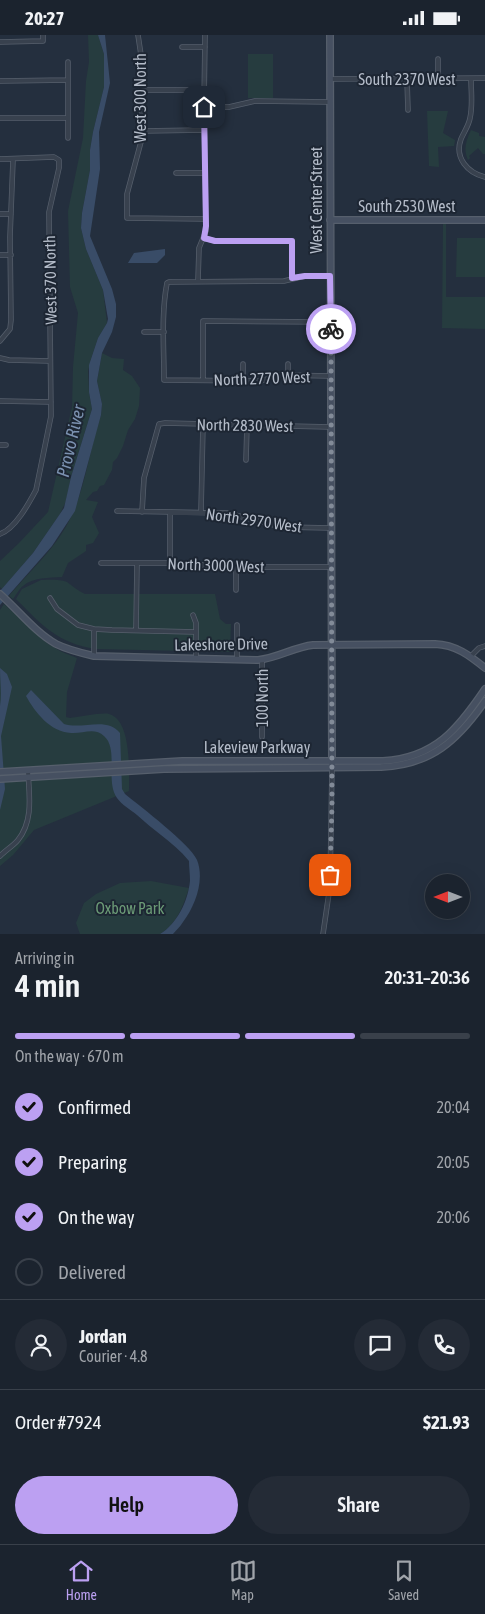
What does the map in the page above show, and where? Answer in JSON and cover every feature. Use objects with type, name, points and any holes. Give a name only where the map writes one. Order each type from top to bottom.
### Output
[{"type":"street","points":[[0,42],[43,41],[43,35]]},
{"type":"street","name":"West 300 North","points":[[138,35],[141,55],[142,131],[141,146],[127,194],[128,218],[206,219]]},
{"type":"street","points":[[198,281],[199,248],[206,231],[205,35]]},
{"type":"street","name":"West Center Street","points":[[323,934],[330,886],[332,764],[330,35]]},
{"type":"street","points":[[182,47],[205,47]]},
{"type":"street","points":[[438,59],[438,79]]},
{"type":"street","points":[[68,63],[68,138]]},
{"type":"street","name":"South 2370 West","points":[[330,79],[485,78]]},
{"type":"street","points":[[471,79],[470,118],[461,139],[460,157],[466,167],[473,173],[485,177]]},
{"type":"street","points":[[0,81],[68,80]]},
{"type":"street","points":[[407,80],[408,110]]},
{"type":"street","points":[[142,90],[205,90]]},
{"type":"street","points":[[204,107],[229,107],[255,101],[330,102]]},
{"type":"street","points":[[0,118],[68,118]]},
{"type":"street","points":[[142,131],[204,130]]},
{"type":"street","name":"West 370 North","points":[[0,534],[12,527],[36,490],[51,416],[49,212],[59,159],[54,157],[13,160]]},
{"type":"street","points":[[0,159],[13,160],[10,255],[12,320],[10,329],[0,341]]},
{"type":"street","points":[[176,173],[205,173]]},
{"type":"street","points":[[0,214],[11,214]]},
{"type":"street","name":"South 2530 West","points":[[330,220],[485,220]]},
{"type":"street","points":[[204,238],[215,241],[292,241],[292,278]]},
{"type":"street","points":[[0,255],[10,255]]},
{"type":"street","points":[[144,332],[164,332],[165,292],[169,282],[284,281],[305,276],[330,276]]},
{"type":"street","points":[[203,380],[203,321],[331,321]]},
{"type":"street","name":"North 2770 West","points":[[164,332],[164,380],[262,381],[279,375],[331,376]]},
{"type":"street","points":[[0,358],[50,361]]},
{"type":"street","points":[[243,364],[244,381]]},
{"type":"street","points":[[288,364],[288,375]]},
{"type":"street","points":[[0,401],[51,402]]},
{"type":"street","name":"North 2830 West","points":[[142,512],[144,478],[159,424],[331,427]]},
{"type":"street","points":[[202,512],[203,424]]},
{"type":"street","points":[[246,460],[247,425]]},
{"type":"street","points":[[0,445],[6,445]]},
{"type":"street","name":"North 2970 West","points":[[117,511],[227,513],[290,528],[331,528]]},
{"type":"street","points":[[170,512],[170,563]]},
{"type":"street","name":"North 3000 West","points":[[100,563],[170,563],[236,567],[331,567]]},
{"type":"street","points":[[136,630],[137,563]]},
{"type":"street","points":[[236,567],[236,590]]},
{"type":"street","name":"Lakeshore Drive","points":[[0,594],[38,631],[54,643],[76,652],[94,656],[262,660],[304,646],[332,644],[439,645],[457,648],[471,656],[485,668]]},
{"type":"street","points":[[50,598],[57,609],[78,625],[94,629],[196,632]]},
{"type":"street","points":[[193,615],[196,623],[196,659]]},
{"type":"street","points":[[237,625],[237,659]]},
{"type":"street","points":[[94,629],[94,656]]},
{"type":"street","points":[[471,656],[479,648],[485,646]]},
{"type":"street","name":"100 North","points":[[262,660],[262,737]]},
{"type":"street","name":"Lakeview Parkway","points":[[0,772],[131,767],[184,768],[332,764],[390,760],[425,751],[441,741],[456,729],[468,715],[485,689]]},
{"type":"street","name":"Lakeview Parkway","points":[[332,764],[393,766],[424,758],[441,749],[456,737],[469,724],[485,701]]},
{"type":"street","name":"Lakeview Parkway","points":[[0,779],[28,778],[101,769]]},
{"type":"street","points":[[0,856],[16,841],[26,827],[30,807],[28,771]]},
{"type":"green space","points":[[88,35],[98,35],[104,54],[104,87],[90,150],[90,170],[81,228],[86,249],[103,290],[107,323],[98,338],[88,371],[92,409],[71,477],[66,501],[60,514],[33,553],[2,589],[0,587],[0,561],[48,512],[72,407],[73,367],[78,313],[70,287],[68,211],[83,138],[89,62]]},
{"type":"green space","points":[[248,54],[273,54],[273,98],[248,98]]},
{"type":"green space","points":[[427,111],[448,111],[443,133],[455,140],[454,146],[438,147],[439,167],[429,166]]},
{"type":"green space","points":[[471,130],[479,133],[479,136],[485,137],[485,154],[478,148],[469,156],[468,160],[466,145]]},
{"type":"green space","points":[[443,224],[446,224],[446,297],[485,297],[485,329],[442,328]]},
{"type":"green space","points":[[457,238],[485,238],[485,277],[456,277]]},
{"type":"green space","points":[[102,353],[112,358],[124,359],[123,370],[132,376],[140,388],[139,406],[135,419],[128,430],[117,458],[113,462],[112,470],[104,485],[100,486],[86,500],[98,502],[92,517],[99,533],[93,543],[86,545],[86,551],[68,563],[62,577],[31,581],[22,587],[13,599],[9,596],[57,541],[75,508],[101,415],[102,404],[97,381]]},
{"type":"green space","points":[[41,580],[67,582],[85,594],[215,594],[220,619],[226,624],[231,624],[230,652],[96,649],[71,642],[42,625],[16,599],[22,589]]},
{"type":"green space","points":[[4,604],[48,644],[77,658],[67,692],[66,717],[109,714],[116,718],[122,726],[128,748],[129,791],[34,830],[13,855],[0,866],[0,610]]},
{"type":"green space","name":"Oxbow Park","points":[[151,881],[189,888],[179,914],[166,930],[160,934],[80,934],[76,923],[84,903],[96,894],[120,883]]},
{"type":"water","points":[[98,35],[105,35],[110,83],[99,132],[100,169],[90,236],[112,289],[116,304],[116,317],[112,332],[102,353],[97,381],[102,404],[101,415],[75,511],[52,546],[0,605],[0,591],[33,553],[64,508],[71,477],[92,409],[89,392],[89,365],[98,338],[108,319],[103,290],[86,249],[81,228],[90,170],[90,150],[104,87],[104,54]]},
{"type":"water","points":[[165,249],[165,255],[157,263],[128,263],[134,253]]},
{"type":"water","points":[[0,668],[7,674],[12,687],[1,736],[5,789],[0,810],[1,692]]},
{"type":"water","points":[[31,690],[64,724],[79,726],[108,725],[120,733],[122,789],[125,794],[153,816],[193,853],[197,860],[200,876],[198,893],[187,916],[173,934],[160,934],[172,924],[184,904],[190,881],[189,861],[176,847],[117,798],[112,783],[111,749],[104,736],[93,731],[71,733],[56,729],[44,720],[26,696]]},
{"type":"way so far","points":[[330,875],[332,805],[331,329]]},
{"type":"route","points":[[204,107],[206,231],[204,238],[215,241],[292,241],[292,278],[330,276],[331,329]]},
{"type":"water label","name":"Provo River","points":[[71,441]]}]
